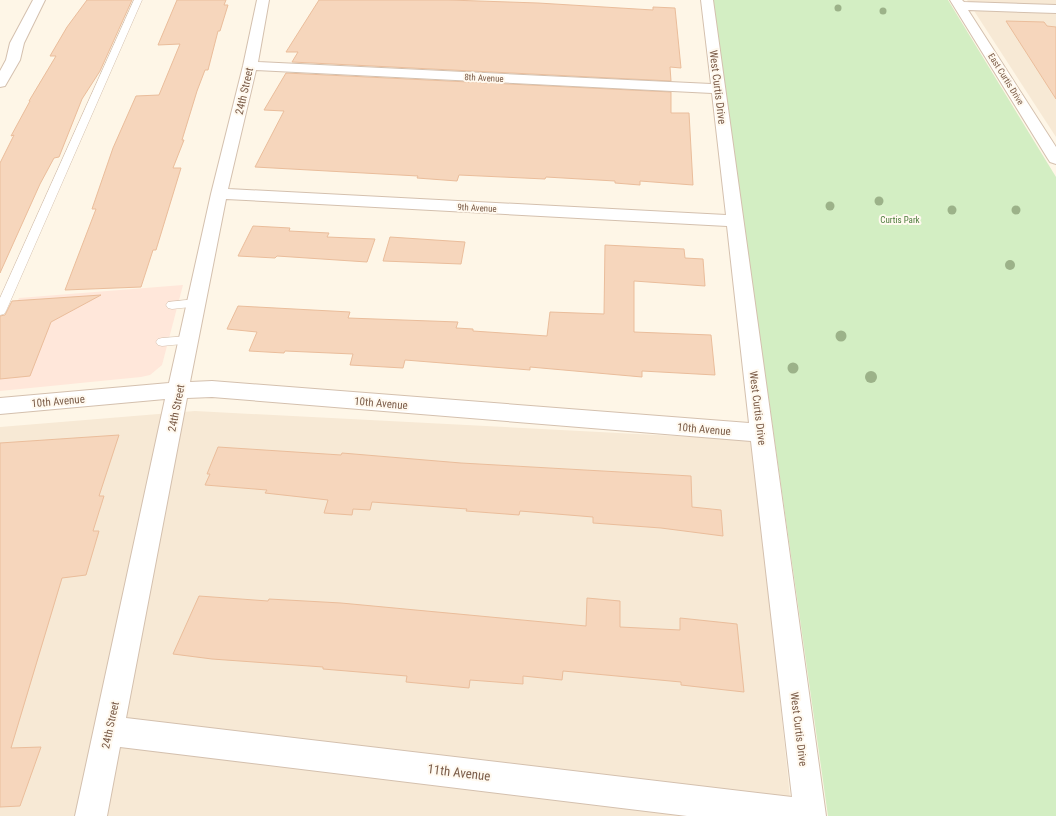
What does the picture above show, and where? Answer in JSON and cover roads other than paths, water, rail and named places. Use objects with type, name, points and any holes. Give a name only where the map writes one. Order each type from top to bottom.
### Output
[{"type":"street","points":[[0,83],[13,60],[17,43],[39,0]]},
{"type":"street","name":"24th Street","points":[[91,816],[196,303],[219,194],[250,66],[263,0]]},
{"type":"street","name":"West Curtis Drive","points":[[707,0],[810,816]]},
{"type":"street","points":[[958,3],[1056,9]]},
{"type":"street","name":"East Curtis Drive","points":[[958,3],[1056,159]]},
{"type":"street","points":[[0,61],[17,43]]},
{"type":"street","name":"8th Avenue","points":[[250,66],[718,89]]},
{"type":"street","name":"9th Avenue","points":[[219,194],[735,221]]},
{"type":"street","name":"10th Avenue","points":[[0,406],[212,389],[762,433]]},
{"type":"street","name":"11th Avenue","points":[[108,731],[810,816]]},
{"type":"lane","points":[[0,311],[138,0]]},
{"type":"lane","points":[[172,306],[196,303]]},
{"type":"lane","points":[[162,342],[189,340]]},
{"type":"park label","name":"Curtis Park","points":[[900,220]]}]
